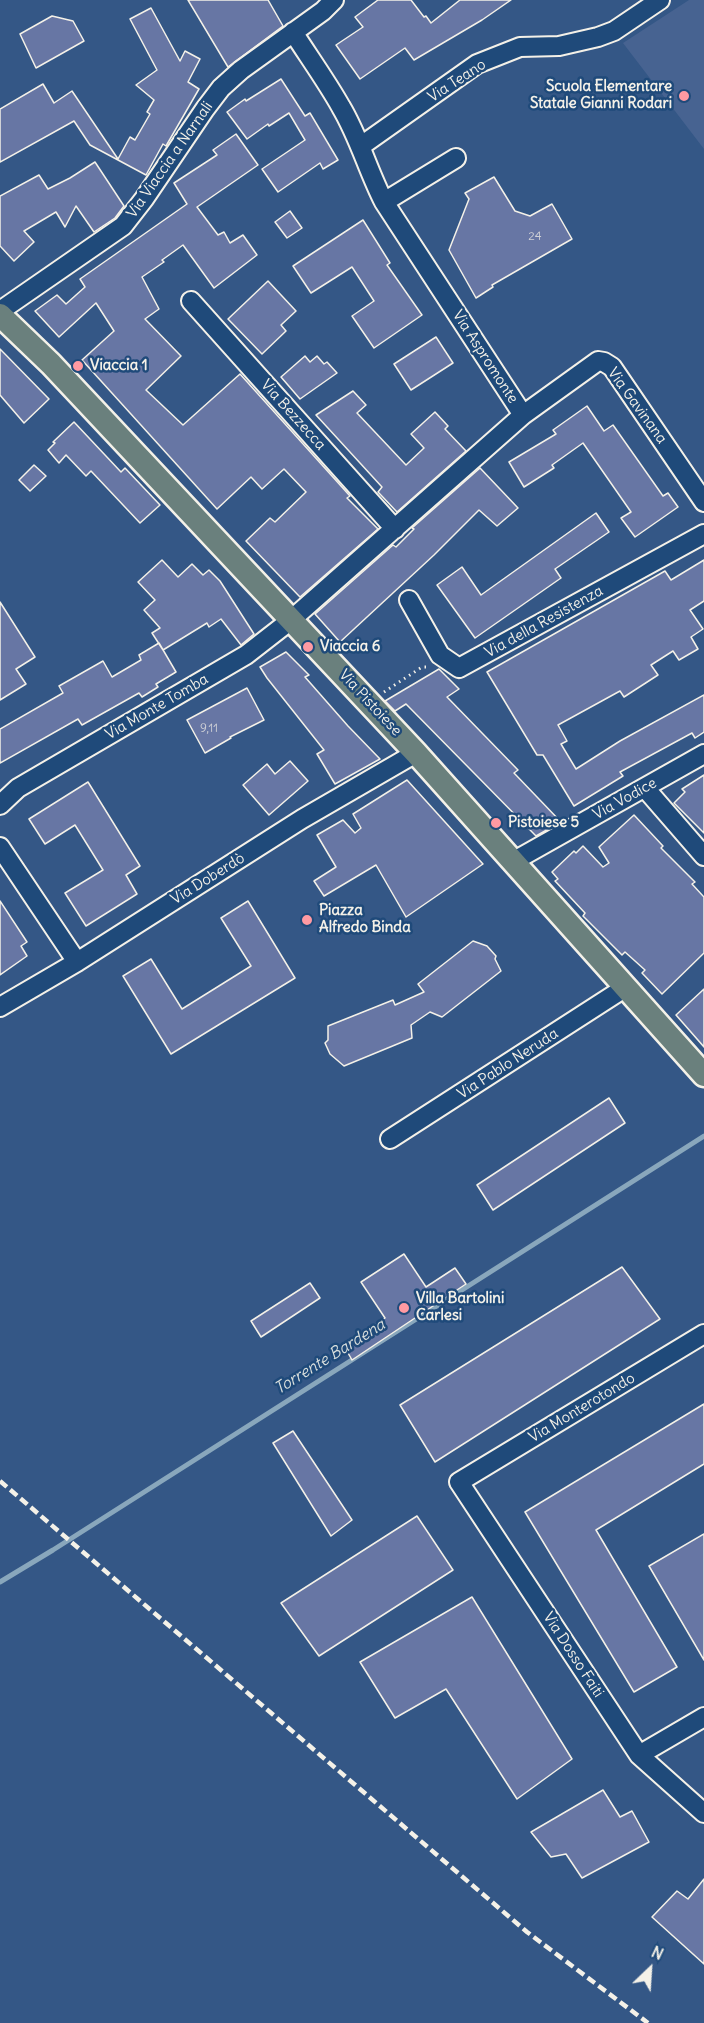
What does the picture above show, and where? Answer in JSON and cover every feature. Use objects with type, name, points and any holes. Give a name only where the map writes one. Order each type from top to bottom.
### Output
[{"type":"main road","name":"Via Pistoiese","points":[[1,318],[51,364],[416,753],[704,1076]]},
{"type":"street","name":"Via Viaccia a Narnali","points":[[1,318],[123,226],[221,88],[241,70],[323,11],[334,0]]},
{"type":"street","name":"Via Teano","points":[[361,146],[477,64],[520,46],[560,45],[598,37],[615,31],[660,0]]},
{"type":"street","name":"Via Aspromonte","points":[[291,620],[523,415],[384,202],[361,146],[342,108],[293,32]]},
{"type":"street","points":[[384,202],[456,158]]},
{"type":"street","name":"Via Bezzecca","points":[[191,301],[395,529]]},
{"type":"street","name":"Via Gavinana","points":[[523,415],[592,364],[598,361],[604,362],[612,367],[704,502]]},
{"type":"street","name":"Via della Resistenza","points":[[445,658],[459,668],[704,534]]},
{"type":"street","points":[[409,600],[440,655],[445,658]]},
{"type":"street","name":"Via Monte Tomba","points":[[0,794],[18,788],[246,655],[291,620]]},
{"type":"street","name":"Via Doberdò","points":[[0,1007],[77,962],[302,819],[416,753]]},
{"type":"street","name":"Via Vodice","points":[[514,861],[704,754]]},
{"type":"street","name":"Via Monte Tomba","points":[[0,805],[18,788]]},
{"type":"street","points":[[645,788],[704,856]]},
{"type":"street","points":[[1,847],[77,962]]},
{"type":"street","name":"Via Pablo Neruda","points":[[390,1139],[626,987]]},
{"type":"street","name":"Via Monterotondo","points":[[459,1482],[704,1334]]},
{"type":"street","name":"Via Dosso Faiti","points":[[459,1482],[639,1755],[704,1813]]},
{"type":"street","points":[[639,1755],[704,1717]]},
{"type":"path","points":[[369,703],[422,667],[428,668],[445,658]]},
{"type":"shaded area","name":"Scuola Elementare Statale Gianni Rodari","points":[[689,0],[704,0],[704,149],[623,43]]},
{"type":"building","points":[[188,0],[268,0],[283,26],[228,67]]},
{"type":"building","points":[[378,0],[411,0],[431,23],[460,0],[511,0],[414,60],[405,48],[360,79],[336,45],[363,27],[355,17]]},
{"type":"building","points":[[151,8],[180,61],[185,51],[200,59],[188,82],[199,89],[166,146],[163,144],[146,175],[90,145],[74,121],[0,162],[0,109],[43,84],[54,103],[72,91],[118,159],[130,137],[135,140],[150,114],[147,112],[154,100],[136,85],[157,70],[130,19]]},
{"type":"building","points":[[52,16],[73,21],[84,41],[36,68],[20,34]]},
{"type":"building","points":[[281,79],[305,116],[310,113],[338,160],[323,169],[320,163],[278,192],[262,169],[305,140],[289,113],[247,139],[227,112]]},
{"type":"building","points":[[236,134],[258,165],[197,207],[218,235],[224,232],[230,243],[243,235],[257,255],[214,288],[183,245],[142,277],[159,309],[145,319],[181,356],[146,390],[183,425],[240,374],[350,496],[347,498],[378,529],[300,597],[246,541],[270,518],[275,522],[306,492],[284,469],[262,489],[251,477],[217,509],[82,360],[114,331],[96,303],[59,337],[35,311],[57,295],[66,304],[85,287],[80,279],[187,204],[174,183],[217,155],[213,150]]},
{"type":"building","points":[[95,162],[124,206],[115,218],[94,232],[76,206],[65,227],[56,212],[24,231],[34,242],[14,261],[0,246],[0,196],[39,175],[48,189]]},
{"type":"building","points":[[494,177],[515,211],[530,216],[552,204],[572,239],[492,285],[493,287],[476,298],[449,250],[469,199],[465,193]]},
{"type":"building","points":[[290,211],[302,228],[287,238],[275,222]]},
{"type":"building","points":[[363,220],[390,263],[387,265],[422,315],[374,348],[352,316],[374,301],[352,267],[311,293],[293,266]]},
{"type":"building","points":[[268,281],[296,311],[281,325],[286,331],[262,354],[228,319]]},
{"type":"building","points":[[436,337],[453,363],[411,390],[394,364]]},
{"type":"building","points":[[0,349],[49,399],[24,423],[0,395]]},
{"type":"building","points":[[305,356],[310,362],[317,356],[324,364],[327,362],[337,373],[300,399],[281,377]]},
{"type":"building","points":[[353,391],[366,405],[357,413],[406,465],[424,448],[411,434],[435,412],[448,426],[445,429],[466,451],[397,512],[378,492],[382,487],[316,415]]},
{"type":"building","points":[[587,406],[604,431],[613,425],[663,496],[668,493],[678,507],[635,537],[621,518],[631,512],[583,443],[552,465],[554,468],[524,487],[509,462],[556,434],[553,430]]},
{"type":"building","points":[[74,422],[121,472],[125,468],[160,505],[140,523],[91,471],[86,476],[66,455],[59,463],[48,450]]},
{"type":"building","points":[[34,465],[46,476],[30,491],[19,480]]},
{"type":"building","points":[[480,468],[518,508],[497,526],[479,510],[340,642],[315,614],[393,545],[396,547],[414,529],[412,528]]},
{"type":"building","points":[[596,513],[609,532],[555,569],[561,578],[475,638],[437,585],[462,567],[481,595]]},
{"type":"building","points":[[162,560],[178,577],[192,564],[203,575],[209,570],[220,581],[254,634],[241,645],[221,619],[209,627],[207,623],[163,650],[152,633],[160,628],[144,610],[155,600],[138,582]]},
{"type":"building","points":[[704,560],[704,601],[690,610],[703,629],[691,637],[698,649],[679,660],[673,651],[651,665],[658,675],[624,697],[620,691],[558,725],[567,741],[561,744],[576,769],[620,741],[704,695],[704,732],[695,738],[692,733],[620,772],[623,776],[574,806],[543,755],[537,755],[487,672],[665,571],[671,580]]},
{"type":"building","points":[[0,602],[35,657],[16,669],[26,684],[0,700]]},
{"type":"building","points":[[159,643],[176,672],[156,684],[158,687],[142,697],[139,693],[82,725],[78,719],[0,763],[0,729],[63,693],[59,686],[103,661],[112,677],[141,660],[139,655]]},
{"type":"building","points":[[286,652],[309,675],[305,677],[348,726],[380,759],[335,784],[317,754],[324,750],[260,667]]},
{"type":"building","points":[[439,669],[459,689],[447,697],[518,770],[514,773],[561,822],[536,836],[406,704],[395,711],[385,701]]},
{"type":"building","points":[[247,688],[264,720],[205,753],[187,720]]},
{"type":"building","points":[[290,761],[308,781],[269,815],[243,785],[267,764],[275,774]]},
{"type":"building","points":[[704,775],[704,833],[674,803],[685,792],[682,789]]},
{"type":"building","points":[[407,780],[483,864],[406,917],[376,865],[324,896],[314,881],[336,867],[317,835],[343,820],[355,833],[361,828],[353,814]]},
{"type":"building","points":[[88,782],[140,866],[126,875],[137,894],[86,926],[65,893],[103,870],[75,825],[45,844],[29,819]]},
{"type":"building","points":[[634,815],[663,846],[661,848],[695,882],[692,884],[704,897],[704,953],[662,994],[642,973],[645,970],[625,952],[622,955],[583,916],[585,913],[555,881],[558,879],[552,872],[574,851],[576,853],[583,846],[603,867],[609,863],[599,847]]},
{"type":"building","points":[[0,901],[27,942],[21,946],[27,956],[0,975]]},
{"type":"building","points":[[248,901],[295,978],[171,1054],[123,976],[151,959],[182,1009],[251,966],[221,918]]},
{"type":"building","points":[[473,941],[487,946],[496,956],[495,959],[501,971],[442,1017],[430,1012],[411,1025],[412,1038],[344,1066],[330,1054],[325,1043],[328,1040],[328,1026],[393,1000],[395,1005],[424,992],[418,984]]},
{"type":"building","points":[[704,989],[704,1047],[676,1015]]},
{"type":"building","points":[[609,1098],[625,1123],[493,1210],[477,1185]]},
{"type":"building","name":"Villa Bartolini Carlesi","points":[[404,1254],[426,1287],[455,1268],[466,1284],[352,1360],[344,1346],[385,1318],[361,1282]]},
{"type":"building","points":[[622,1267],[660,1319],[435,1462],[400,1405]]},
{"type":"building","points":[[310,1283],[320,1298],[261,1337],[251,1321]]},
{"type":"building","points":[[704,1404],[704,1464],[596,1530],[677,1667],[634,1692],[525,1512]]},
{"type":"building","points":[[293,1431],[352,1520],[331,1536],[273,1443]]},
{"type":"building","points":[[417,1516],[453,1570],[319,1656],[281,1603]]},
{"type":"building","points":[[704,1534],[704,1660],[649,1566]]},
{"type":"building","points":[[472,1597],[572,1759],[517,1799],[446,1689],[395,1718],[360,1662]]},
{"type":"building","points":[[603,1790],[620,1817],[632,1811],[649,1842],[582,1878],[566,1854],[551,1857],[531,1832]]},
{"type":"building","points":[[704,1879],[704,1964],[652,1917],[677,1891],[688,1899]]},
{"type":"waterway","name":"Torrente Bardena","points":[[0,1582],[704,1136]]},
{"type":"railway","points":[[0,1481],[527,1932],[648,2023]]},
{"type":"place","name":"Scuola Elementare Statale Gianni Rodari","points":[[684,96]]},
{"type":"place","name":"Viaccia 1","points":[[78,366]]},
{"type":"place","name":"Viaccia 6","points":[[308,647]]},
{"type":"place","name":"Pistoiese 5","points":[[496,823]]},
{"type":"place","name":"Piazza Alfredo Binda","points":[[307,920]]},
{"type":"place","name":"Villa Bartolini Carlesi","points":[[404,1308]]}]
